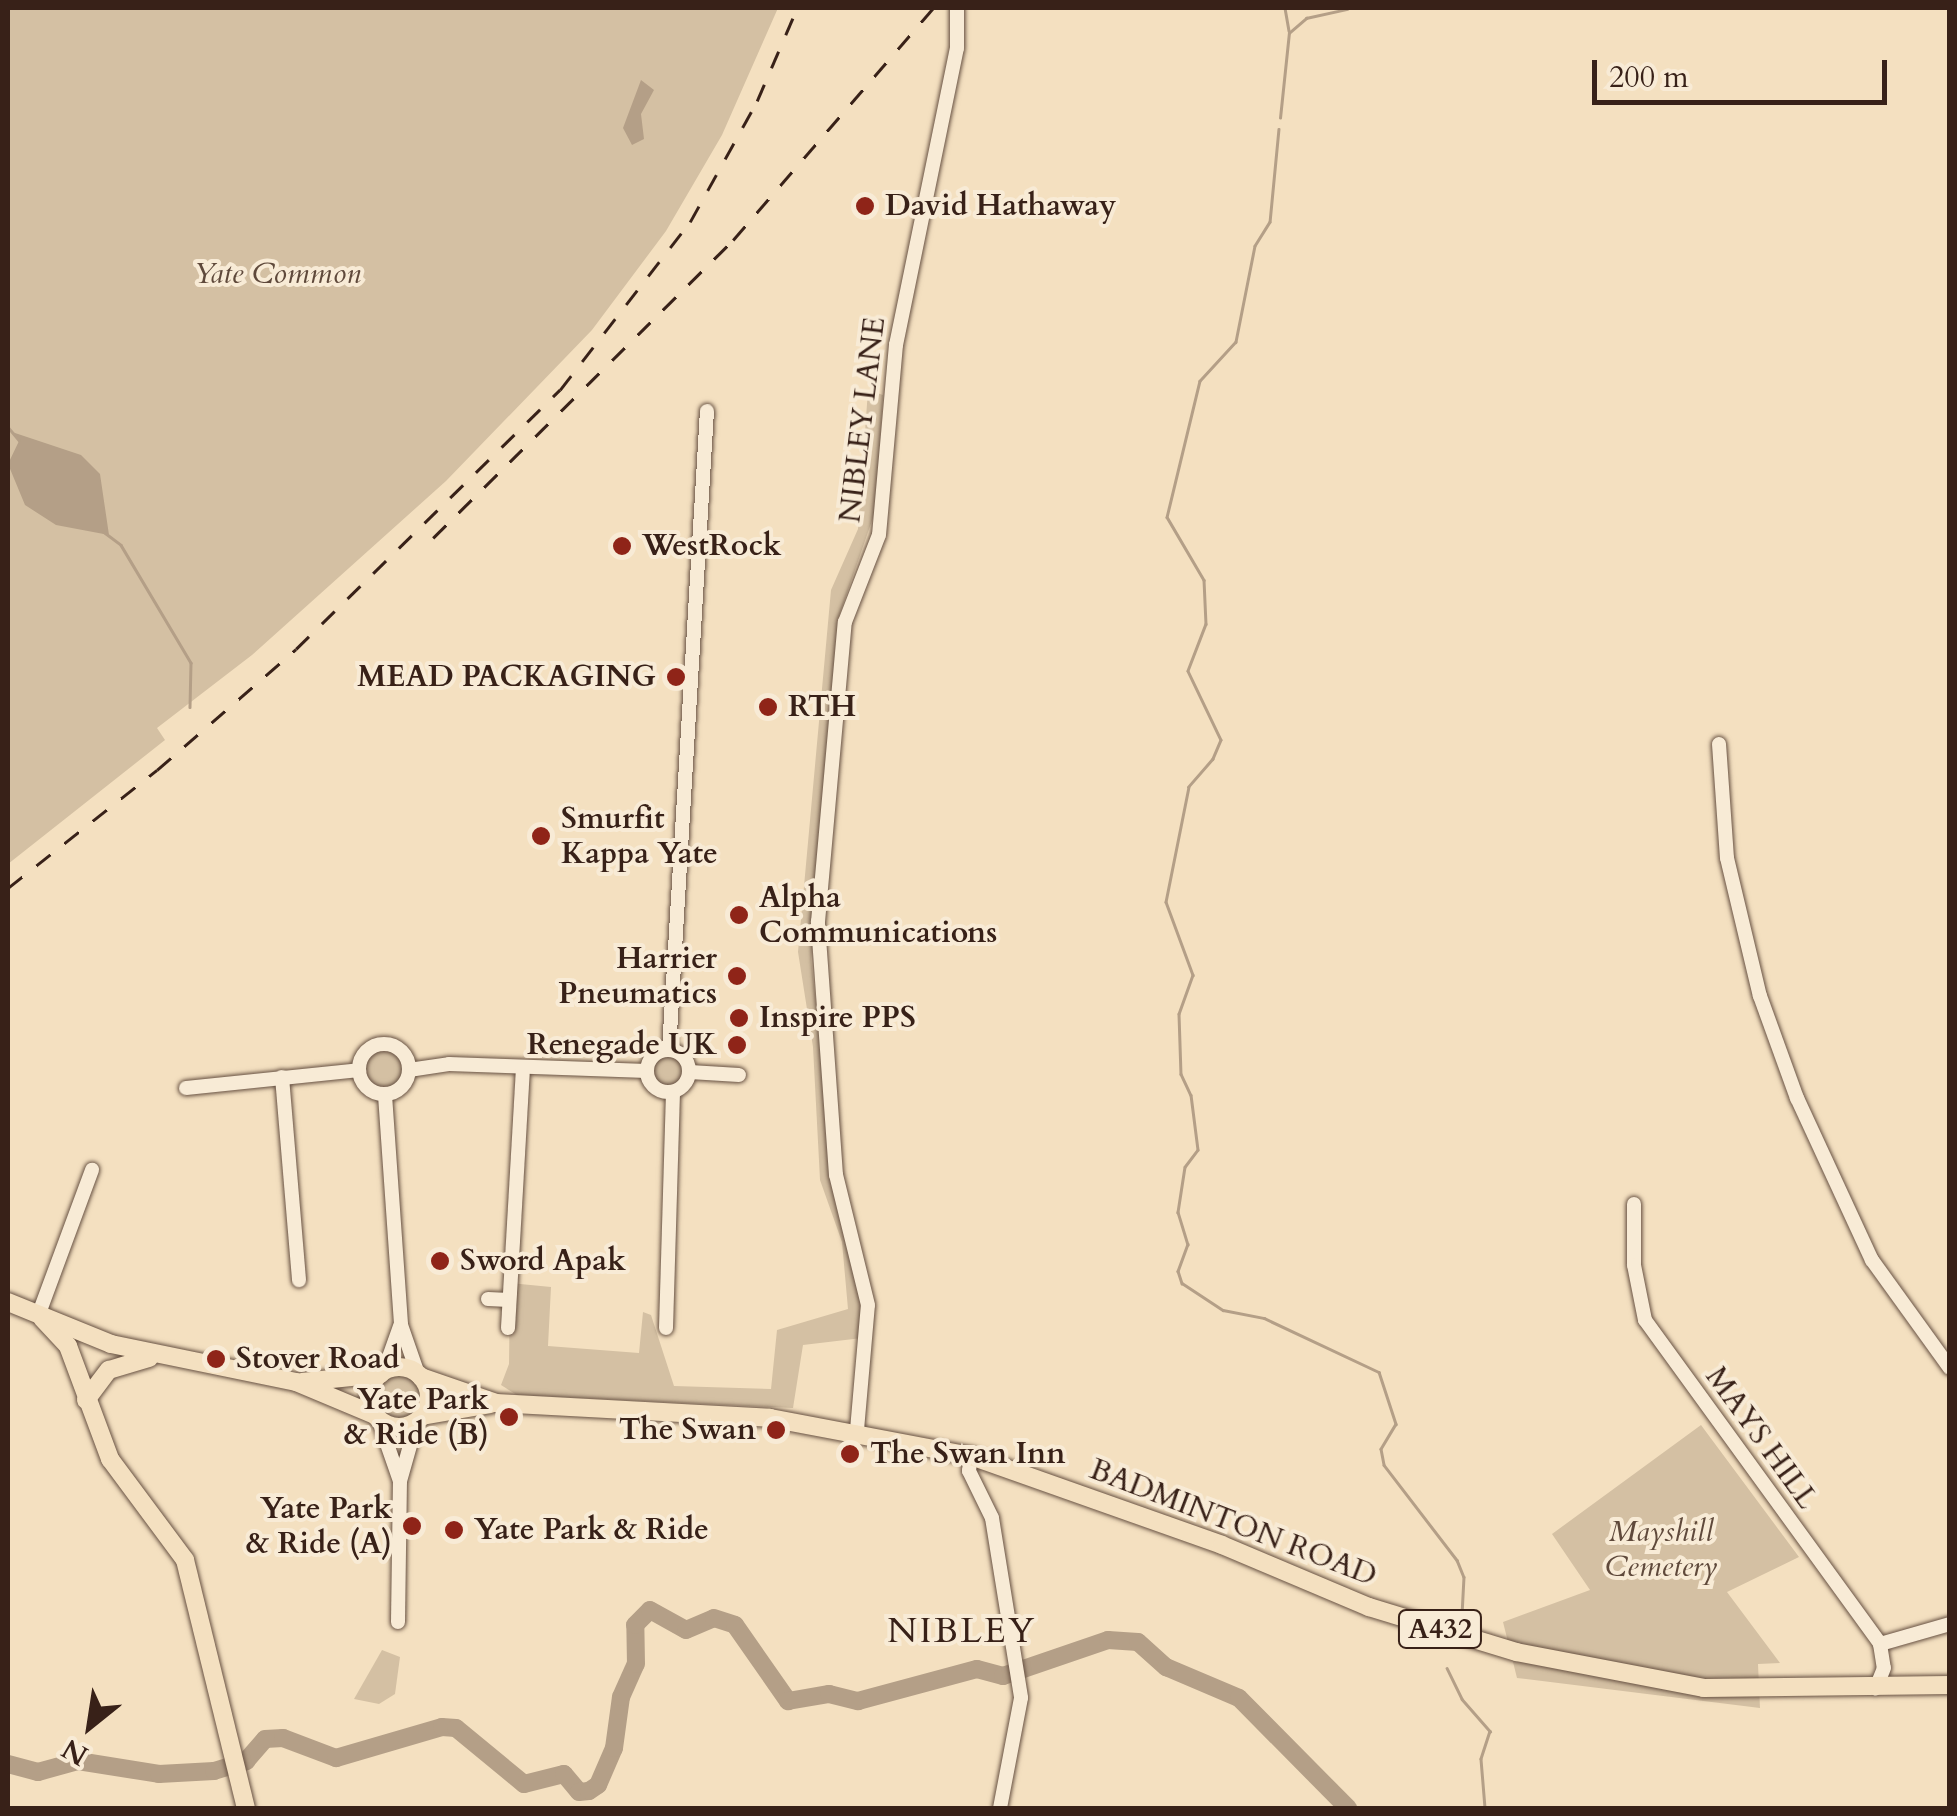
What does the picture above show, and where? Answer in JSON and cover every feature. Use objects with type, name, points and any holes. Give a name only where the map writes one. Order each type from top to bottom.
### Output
[{"type":"main road","points":[[8,1302],[100,1340],[154,1356],[296,1382],[392,1426],[419,1418],[428,1396],[419,1375],[405,1368],[296,1382]]},
{"type":"main road","points":[[40,1317],[68,1346],[76,1381],[110,1459],[185,1560],[246,1808]]},
{"type":"main road","points":[[86,1400],[99,1378],[105,1349],[100,1340]]},
{"type":"main road","points":[[76,1381],[100,1340]]},
{"type":"main road","points":[[99,1378],[123,1363],[154,1356]]},
{"type":"main road","points":[[376,1416],[370,1390],[382,1372]]},
{"type":"main road","name":"BADMINTON ROAD","points":[[419,1375],[496,1403]]},
{"type":"main road","name":"BADMINTON ROAD","points":[[419,1418],[496,1403],[754,1417],[857,1430],[971,1456],[1222,1545],[1368,1606],[1516,1652],[1704,1688],[1950,1685]]},
{"type":"street","name":"NIBLEY LANE","points":[[857,1430],[868,1305],[836,1175],[818,922],[846,622],[881,522],[896,345],[957,48],[957,8]]},
{"type":"street","points":[[668,1050],[707,411]]},
{"type":"street","points":[[1719,744],[1727,858],[1760,996],[1796,1098],[1872,1260],[1950,1368]]},
{"type":"street","points":[[382,1044],[396,1047],[409,1070],[400,1089],[385,1095],[370,1090],[358,1070],[362,1056],[382,1044]]},
{"type":"street","points":[[673,1092],[658,1090],[647,1071],[651,1058],[668,1050],[681,1054],[690,1072]]},
{"type":"street","points":[[409,1070],[449,1064],[647,1071]]},
{"type":"street","points":[[508,1328],[523,1067]]},
{"type":"street","points":[[186,1088],[358,1070]]},
{"type":"street","points":[[690,1072],[740,1074]]},
{"type":"street","points":[[666,1328],[673,1092],[690,1072]]},
{"type":"street","points":[[282,1077],[299,1280]]},
{"type":"street","points":[[385,1095],[400,1325],[419,1375]]},
{"type":"street","points":[[40,1317],[92,1170]]},
{"type":"street","name":"MAYS HILL","points":[[1634,1204],[1634,1265],[1655,1340],[1880,1644]]},
{"type":"street","points":[[488,1299],[509,1300]]},
{"type":"street","points":[[382,1372],[400,1325]]},
{"type":"street","points":[[376,1416],[400,1481]]},
{"type":"street","points":[[398,1622],[400,1481],[419,1418]]},
{"type":"street","points":[[971,1456],[969,1471],[992,1518],[1019,1681],[1000,1808]]},
{"type":"street","points":[[1876,1688],[1884,1668],[1880,1644],[1950,1624]]},
{"type":"green space","name":"Yate Common","points":[[8,8],[778,8],[722,135],[666,231],[592,330],[446,481],[252,655],[157,728],[165,740],[8,864]]},
{"type":"green space","points":[[868,390],[883,395],[876,509],[838,619],[811,959],[830,1130],[865,1315],[862,1338],[803,1345],[793,1408],[517,1395],[501,1385],[509,1364],[510,1283],[551,1287],[548,1346],[639,1353],[643,1312],[651,1315],[674,1386],[771,1389],[777,1330],[848,1309],[842,1242],[820,1180],[813,1047],[798,952],[831,590],[858,529]]},
{"type":"green space","points":[[384,1048],[398,1054],[404,1068],[398,1082],[384,1088],[370,1082],[364,1068],[370,1054]]},
{"type":"green space","points":[[668,1055],[679,1060],[684,1071],[679,1082],[668,1087],[657,1082],[652,1071],[657,1060]]},
{"type":"green space","points":[[399,1373],[415,1380],[422,1396],[415,1412],[399,1419],[383,1412],[376,1396],[383,1380]]},
{"type":"green space","name":"Mayshill Cemetery","points":[[1701,1425],[1799,1557],[1727,1592],[1780,1663],[1758,1664],[1760,1708],[1517,1678],[1503,1622],[1590,1590],[1552,1534]]},
{"type":"green space","points":[[382,1650],[400,1657],[395,1694],[379,1704],[354,1699]]},
{"type":"shaded area","points":[[641,80],[654,90],[641,114],[644,139],[632,145],[623,128]]},
{"type":"shaded area","points":[[12,432],[81,455],[100,474],[109,535],[56,525],[25,505],[8,464],[19,441]]},
{"type":"waterway","points":[[1285,8],[1289,31]]},
{"type":"waterway","points":[[1280,118],[1289,33],[1306,18],[1347,9]]},
{"type":"waterway","points":[[1279,129],[1270,222],[1255,246],[1236,342],[1200,381],[1167,517],[1204,580],[1206,624],[1188,671],[1221,740],[1213,759],[1189,787],[1166,902],[1193,975],[1179,1014],[1181,1074],[1191,1095],[1198,1150],[1185,1167],[1178,1212],[1188,1244],[1178,1271],[1182,1283],[1223,1310],[1264,1318],[1379,1372],[1396,1424],[1381,1449],[1384,1465],[1457,1560],[1464,1577],[1462,1616]]},
{"type":"waterway","points":[[8,427],[19,440]]},
{"type":"waterway","points":[[104,532],[121,545],[191,663],[190,707]]},
{"type":"waterway","points":[[8,1764],[38,1772],[78,1761],[159,1774],[214,1771],[246,1761],[265,1739],[283,1738],[336,1758],[442,1727],[456,1728],[524,1784],[564,1774],[579,1792],[589,1791],[598,1785],[614,1748],[621,1697],[636,1664],[635,1625],[650,1610],[686,1630],[714,1618],[735,1625],[788,1701],[829,1694],[858,1701],[977,1669],[1003,1676],[1108,1640],[1138,1642],[1166,1667],[1239,1698],[1348,1808]]},
{"type":"waterway","points":[[1447,1668],[1462,1699],[1490,1731],[1481,1759],[1485,1808]]},
{"type":"railway","points":[[8,888],[157,770],[296,649],[560,390],[690,222],[757,101],[797,8]]},
{"type":"railway","points":[[433,538],[733,240],[933,8]]},
{"type":"place","name":"David Hathaway","points":[[865,206]]},
{"type":"place","name":"WestRock","points":[[622,546]]},
{"type":"place","name":"MEAD PACKAGING","points":[[676,677]]},
{"type":"place","name":"RTH","points":[[768,707]]},
{"type":"place","name":"Smurfit Kappa Yate","points":[[541,836]]},
{"type":"place","name":"Alpha Communications","points":[[739,915]]},
{"type":"place","name":"Harrier Pneumatics","points":[[737,976]]},
{"type":"place","name":"Inspire PPS","points":[[739,1018]]},
{"type":"place","name":"Renegade UK","points":[[737,1045]]},
{"type":"place","name":"Sword Apak","points":[[440,1261]]},
{"type":"place","name":"Stover Road","points":[[216,1359]]},
{"type":"place","name":"Yate Park & Ride (B)","points":[[509,1417]]},
{"type":"place","name":"The Swan","points":[[776,1430]]},
{"type":"place","name":"The Swan Inn","points":[[850,1454]]},
{"type":"place","name":"Yate Park & Ride (A)","points":[[412,1526]]},
{"type":"place","name":"Yate Park & Ride","points":[[454,1530]]},
{"type":"district","name":"NIBLEY","points":[[962,1631]]}]
